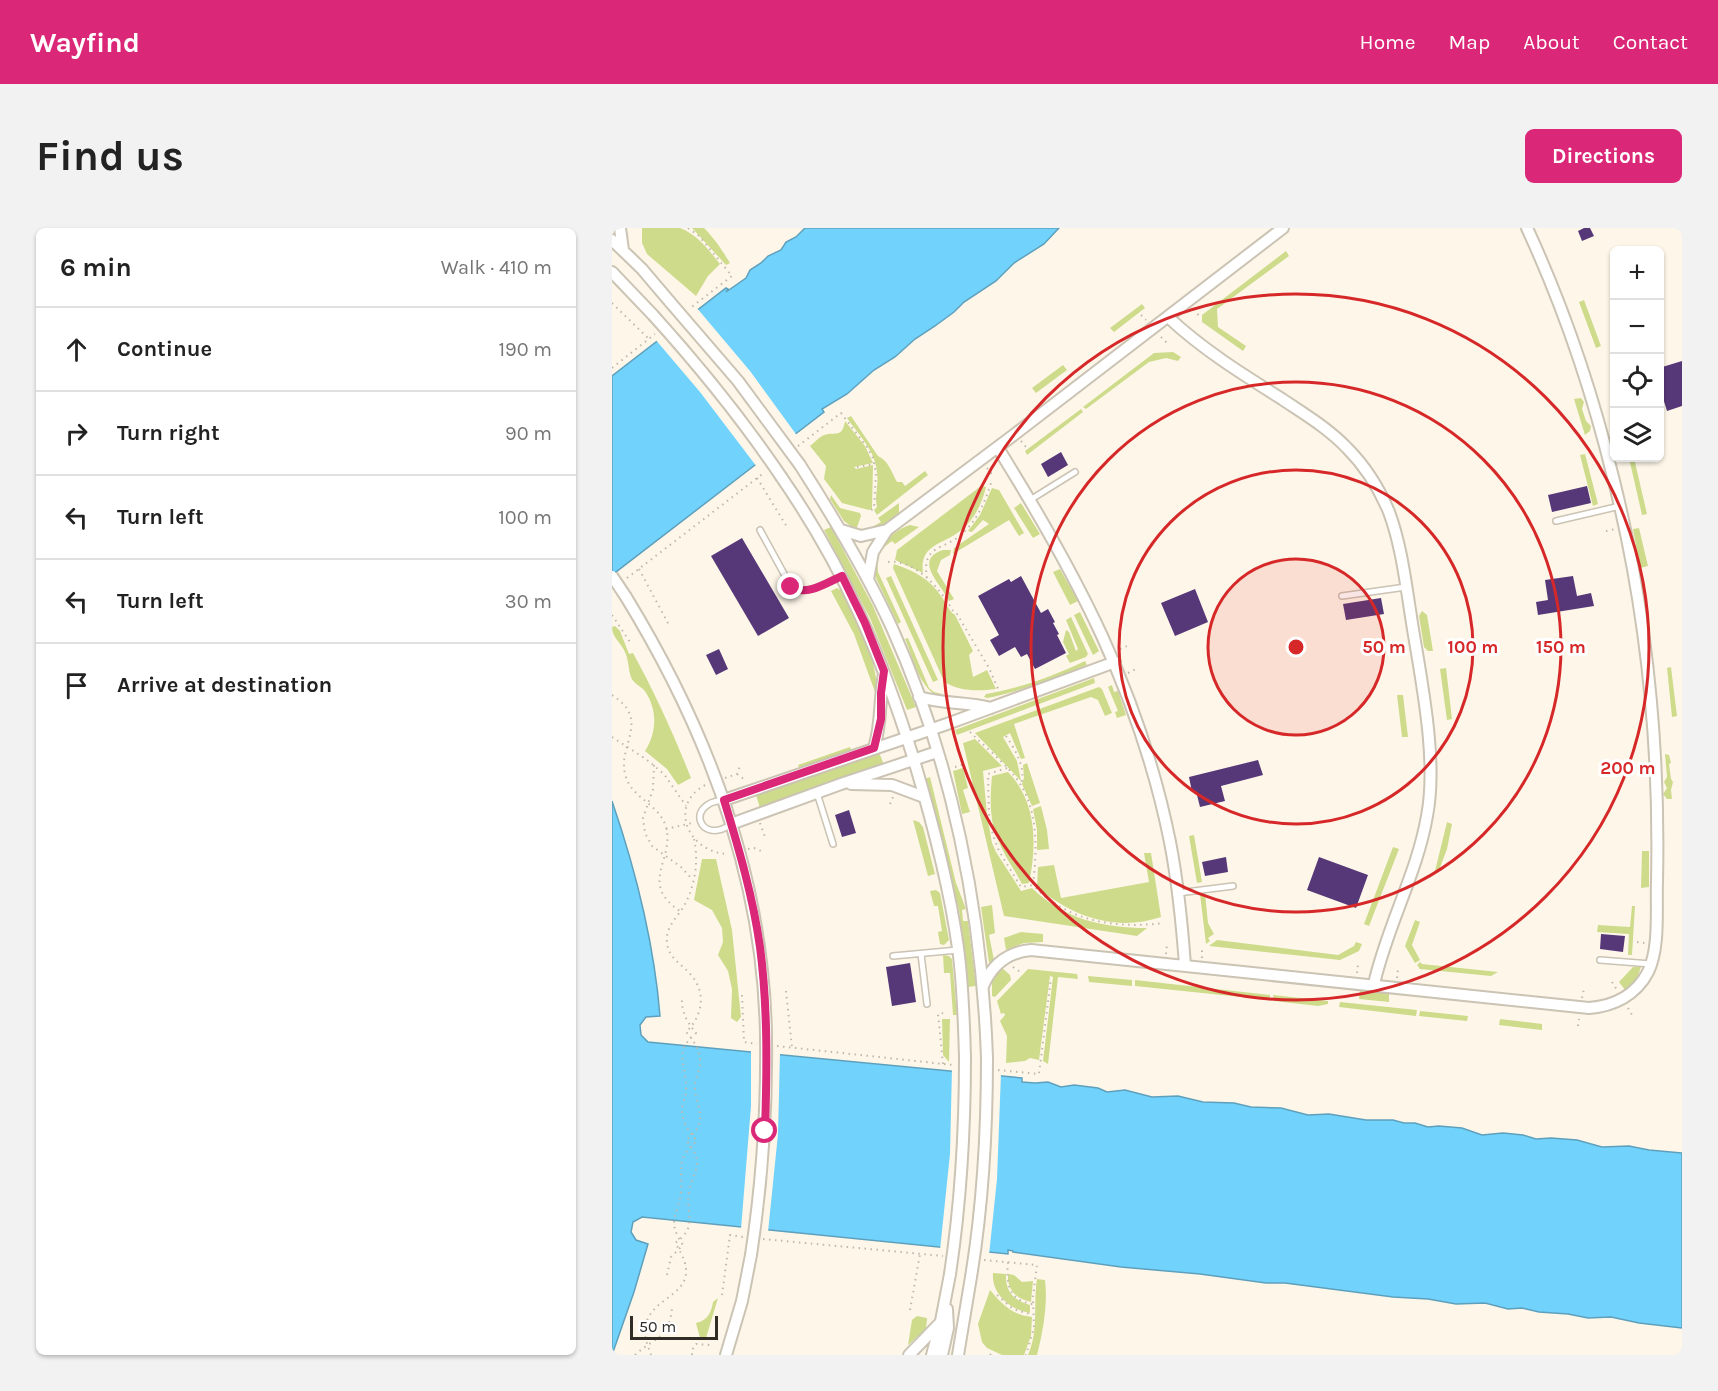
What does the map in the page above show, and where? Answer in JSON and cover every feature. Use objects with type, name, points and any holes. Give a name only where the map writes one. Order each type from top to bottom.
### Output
[{"type":"street","points":[[620,228],[623,250]]},
{"type":"street","points":[[868,579],[873,552],[887,530],[998,448],[1282,228]]},
{"type":"street","points":[[983,986],[999,963],[1010,955],[1024,951],[1045,950],[1581,1007],[1598,1007],[1614,1003],[1629,995],[1645,978],[1651,964],[1654,944],[1657,860],[1653,733],[1639,608],[1620,506],[1602,434],[1578,356],[1553,288],[1527,228]]},
{"type":"street","points":[[612,240],[670,302],[744,388],[801,465],[868,579],[895,635],[930,730],[970,887],[983,986],[987,1058],[987,1129],[982,1199],[959,1350],[968,1355]]},
{"type":"street","points":[[612,272],[653,315],[724,398],[804,510],[842,576],[865,623],[907,738],[945,879],[958,950],[965,1057],[962,1177],[950,1274],[932,1355]]},
{"type":"street","points":[[1168,317],[1215,356],[1326,429],[1353,454],[1376,484],[1389,512],[1397,539],[1406,587],[1429,746],[1430,796],[1421,846],[1385,942],[1374,984]]},
{"type":"street","points":[[998,448],[1072,571],[1115,662],[1143,738],[1170,842],[1185,964]]},
{"type":"street","points":[[841,530],[861,536],[887,530]]},
{"type":"street","points":[[617,579],[684,700],[724,800],[743,862],[756,923],[763,973],[765,1131],[760,1193],[751,1255],[744,1294],[726,1355]]},
{"type":"street","points":[[724,800],[930,730],[1115,662]]},
{"type":"street","points":[[874,748],[881,719],[884,671]]},
{"type":"street","points":[[919,697],[991,708]]},
{"type":"street","points":[[731,824],[937,752]]},
{"type":"street","points":[[841,784],[892,785],[924,797]]},
{"type":"street","points":[[942,1355],[948,1328],[945,1300]]},
{"type":"street","points":[[909,1355],[941,1321]]},
{"type":"lane","points":[[1030,500],[1075,472]]},
{"type":"lane","points":[[1556,520],[1620,506]]},
{"type":"lane","points":[[760,530],[789,584],[795,589],[805,591],[842,576]]},
{"type":"lane","points":[[1342,596],[1406,587]]},
{"type":"lane","points":[[817,793],[834,844]]},
{"type":"lane","points":[[724,800],[712,801],[704,806],[700,813],[700,821],[704,827],[712,831],[721,831],[731,824]]},
{"type":"lane","points":[[1178,893],[1233,886]]},
{"type":"lane","points":[[893,956],[958,950]]},
{"type":"lane","points":[[921,954],[927,1004]]},
{"type":"lane","points":[[1600,960],[1651,964]]},
{"type":"path","points":[[688,228],[699,236],[725,267]]},
{"type":"path","points":[[612,303],[649,339]]},
{"type":"path","points":[[1192,307],[1199,316]]},
{"type":"path","points":[[1141,315],[1148,322]]},
{"type":"path","points":[[1157,332],[1168,344]]},
{"type":"path","points":[[795,449],[841,413],[867,447],[875,464],[874,508],[868,513]]},
{"type":"path","points":[[857,467],[875,464]]},
{"type":"path","points":[[985,466],[994,477]]},
{"type":"path","points":[[617,579],[639,568],[766,470]]},
{"type":"path","points":[[757,478],[787,527]]},
{"type":"path","points":[[927,578],[927,562],[931,553],[934,549],[955,541],[964,532],[983,507],[992,483]]},
{"type":"path","points":[[888,562],[900,564],[936,585],[957,614],[989,668],[999,691]]},
{"type":"path","points":[[639,568],[669,625]]},
{"type":"path","points":[[612,615],[632,645]]},
{"type":"path","points":[[1125,674],[1136,669]]},
{"type":"path","points":[[612,695],[622,703],[630,717],[632,733],[624,764],[627,780],[635,794],[658,812],[666,829],[667,842],[660,869],[660,883],[669,902],[681,911]]},
{"type":"path","points":[[970,732],[1021,785],[1031,809],[1035,829],[1036,858],[1033,885]]},
{"type":"path","points":[[1006,736],[1020,762],[1023,777],[1021,785]]},
{"type":"path","points":[[612,737],[654,765],[672,784],[686,806]]},
{"type":"path","points":[[654,765],[654,781],[643,818],[645,833],[652,846],[681,867],[694,881]]},
{"type":"path","points":[[722,778],[737,774],[740,766]]},
{"type":"path","points":[[1007,768],[988,774],[991,825],[999,851],[1021,887],[1033,885]]},
{"type":"path","points":[[666,829],[683,825]]},
{"type":"path","points":[[651,1355],[645,1330],[652,1311],[676,1292],[683,1281],[686,1263],[675,1243],[689,1226],[689,1193],[697,1169],[697,1157],[686,1140],[698,1126],[701,1116],[695,1085],[700,1058],[697,1047],[686,1032],[701,1007],[700,993],[695,979],[671,955],[667,942],[669,927],[681,911],[694,881],[696,859],[694,839]]},
{"type":"path","points":[[746,850],[754,848],[761,851]]},
{"type":"path","points":[[1033,885],[1045,897],[1065,910],[1098,922],[1134,926],[1164,923]]},
{"type":"path","points":[[1636,942],[1648,943]]},
{"type":"path","points":[[1166,955],[1167,945]]},
{"type":"path","points":[[1202,948],[1202,960]]},
{"type":"path","points":[[1356,975],[1358,964]]},
{"type":"path","points":[[1397,979],[1398,969]]},
{"type":"path","points":[[996,1070],[1039,1074],[1051,978]]},
{"type":"path","points":[[1612,982],[1619,993]]},
{"type":"path","points":[[1582,1000],[1584,989]]},
{"type":"path","points":[[786,991],[792,1048]]},
{"type":"path","points":[[742,995],[744,1042],[763,1042],[792,1048],[954,1065]]},
{"type":"path","points":[[667,1275],[668,1263],[678,1248],[683,1245],[674,1228],[674,1216],[681,1192],[681,1161],[697,1141],[682,1116],[687,1087],[682,1056],[696,1033],[683,1013],[682,996]]},
{"type":"path","points":[[1626,1005],[1632,1015]]},
{"type":"path","points":[[943,1064],[938,1014],[944,1013]]},
{"type":"path","points":[[1578,1026],[1580,1013]]},
{"type":"path","points":[[722,1294],[730,1235],[742,1237]]},
{"type":"path","points":[[754,1238],[953,1257]]},
{"type":"path","points":[[910,1310],[920,1253]]},
{"type":"path","points":[[975,1259],[1037,1265],[1032,1338],[1026,1355]]},
{"type":"path","points":[[1008,1262],[1007,1279],[1011,1292],[1018,1299],[1033,1304]]},
{"type":"path","points":[[997,1295],[1013,1310],[1033,1315]]},
{"type":"path","points":[[635,1355],[661,1337],[669,1323],[672,1308]]},
{"type":"path","points":[[692,1355],[696,1344],[710,1345]]},
{"type":"green space","points":[[642,228],[680,228],[692,234],[702,243],[720,264],[708,276],[696,296],[647,254],[642,243]]},
{"type":"green space","points":[[692,228],[704,228],[730,263],[726,265]]},
{"type":"green space","points":[[1286,251],[1289,256],[1217,309],[1218,327],[1246,346],[1243,351],[1202,322],[1202,315]]},
{"type":"green space","points":[[1584,300],[1601,346],[1596,348],[1579,302]]},
{"type":"green space","points":[[1142,304],[1145,308],[1114,332],[1110,328]]},
{"type":"green space","points":[[1173,352],[1181,357],[1178,361],[1166,358],[1149,362],[1086,409],[1083,407],[1154,353]]},
{"type":"green space","points":[[1063,365],[1067,370],[1036,393],[1032,388]]},
{"type":"green space","points":[[1581,398],[1584,402],[1582,409],[1586,421],[1591,426],[1590,431],[1585,435],[1574,399]]},
{"type":"green space","points":[[1081,409],[1083,412],[1027,455],[1025,451]]},
{"type":"green space","points":[[851,416],[878,456],[887,464],[897,482],[902,482],[905,486],[925,471],[928,475],[877,515],[874,510],[877,507],[876,465],[866,444],[847,418]]},
{"type":"green space","points":[[845,421],[865,446],[873,463],[854,467],[856,469],[873,465],[872,509],[869,510],[842,503],[824,479],[826,466],[810,446],[826,434],[840,433]]},
{"type":"green space","points":[[1585,454],[1598,504],[1593,506],[1580,455]]},
{"type":"green space","points":[[1630,462],[1635,462],[1647,514],[1642,515]]},
{"type":"green space","points":[[981,486],[986,487],[973,517],[960,531],[928,551],[923,563],[923,573],[895,560],[897,550]]},
{"type":"green space","points":[[992,488],[999,490],[1024,533],[1019,536],[1009,520],[953,554],[954,548],[989,524],[983,520],[972,532],[968,531],[980,515]]},
{"type":"green space","points":[[831,495],[840,508],[860,513],[856,530],[844,521],[830,499]]},
{"type":"green space","points":[[899,503],[899,513],[886,523],[871,530],[870,528],[881,522],[878,518]]},
{"type":"green space","points":[[1021,503],[1040,534],[1033,538],[1014,508]]},
{"type":"green space","points":[[910,525],[919,527],[895,544],[892,541],[880,548],[893,534]]},
{"type":"green space","points":[[831,527],[873,606],[916,707],[907,710],[870,618],[824,530]]},
{"type":"green space","points":[[1639,528],[1648,566],[1640,568],[1633,529]]},
{"type":"green space","points":[[943,550],[951,550],[950,555],[941,560],[937,571],[954,599],[949,601],[929,566],[934,554]]},
{"type":"green space","points":[[877,558],[878,572],[901,622],[898,624],[875,576]]},
{"type":"green space","points":[[894,564],[920,576],[937,590],[955,615],[973,651],[969,655],[973,677],[987,670],[996,689],[962,689],[944,681],[893,568]]},
{"type":"green space","points":[[1060,569],[1078,601],[1070,605],[1053,572]]},
{"type":"green space","points":[[891,576],[938,680],[933,682],[886,578]]},
{"type":"green space","points":[[837,588],[842,591],[870,652],[876,678],[877,691],[875,692],[854,634],[831,591]]},
{"type":"green space","points":[[1422,611],[1427,615],[1433,651],[1428,651],[1424,647],[1419,616]]},
{"type":"green space","points":[[1080,612],[1099,651],[1093,655],[1074,615]]},
{"type":"green space","points":[[1071,617],[1088,654],[1070,663],[1066,656],[1069,654],[1063,642],[1066,630],[1069,632],[1076,651],[1078,649],[1066,620]]},
{"type":"green space","points":[[615,626],[620,631],[629,654],[633,653],[649,683],[691,778],[678,785],[667,769],[645,751],[654,728],[654,713],[649,697],[632,679],[626,653],[613,634],[612,627]]},
{"type":"green space","points":[[908,638],[929,688],[942,694],[942,697],[928,689],[923,682],[905,639]]},
{"type":"green space","points":[[1085,661],[1087,665],[1038,684],[1000,695],[984,697],[986,694],[1037,681]]},
{"type":"green space","points":[[1671,667],[1677,716],[1672,717],[1667,668]]},
{"type":"green space","points":[[1446,668],[1452,719],[1447,720],[1440,669]]},
{"type":"green space","points":[[1094,678],[1095,683],[957,735],[955,730]]},
{"type":"green space","points":[[1112,685],[1114,692],[1118,691],[1126,715],[1117,718],[1115,712],[1118,711],[1108,687]]},
{"type":"green space","points":[[1099,687],[1112,713],[1105,716],[1098,700],[1091,697],[1014,724],[1025,758],[1021,759],[1010,733],[1003,737],[1017,761],[1021,781],[975,733]]},
{"type":"green space","points":[[1397,695],[1403,695],[1408,737],[1402,737]]},
{"type":"green space","points":[[975,739],[1002,766],[983,771],[987,815],[996,852],[1021,891],[1032,888],[1057,907],[1085,920],[1115,926],[1147,928],[1137,936],[1004,916],[963,743]]},
{"type":"green space","points":[[850,747],[852,752],[800,770],[798,765]]},
{"type":"green space","points":[[879,752],[884,765],[760,808],[756,795]]},
{"type":"green space","points":[[1665,754],[1669,755],[1671,763],[1669,764],[1673,782],[1672,799],[1667,799],[1663,794],[1667,788],[1664,782],[1667,777]]},
{"type":"green space","points":[[1027,763],[1040,803],[1032,806],[1022,784],[1023,765]]},
{"type":"green space","points":[[963,768],[968,788],[963,790],[970,812],[962,814],[953,771]]},
{"type":"green space","points":[[1008,772],[1025,797],[1032,824],[1034,839],[1029,883],[1022,884],[1001,848],[993,826],[992,776]]},
{"type":"green space","points":[[930,777],[956,883],[966,909],[962,910],[963,921],[968,921],[976,986],[968,987],[959,910],[925,779]]},
{"type":"green space","points":[[1041,806],[1049,849],[1037,850],[1037,830],[1033,809]]},
{"type":"green space","points":[[913,820],[919,822],[923,827],[935,874],[928,876]]},
{"type":"green space","points":[[1447,822],[1452,824],[1447,849],[1438,873],[1435,871]]},
{"type":"green space","points":[[1194,835],[1202,882],[1197,883],[1189,836]]},
{"type":"green space","points":[[1393,847],[1399,849],[1369,926],[1364,924]]},
{"type":"green space","points":[[1642,851],[1649,851],[1649,887],[1641,888]]},
{"type":"green space","points":[[1144,853],[1151,853],[1161,917],[1128,923],[1096,919],[1065,906],[1037,887],[1038,867],[1054,865],[1061,898],[1149,882]]},
{"type":"green space","points":[[702,859],[716,859],[732,930],[741,1017],[737,1022],[731,1018],[732,989],[728,971],[718,955],[723,942],[722,928],[712,910],[694,900]]},
{"type":"green space","points":[[936,890],[940,893],[949,940],[944,945],[940,944],[938,932],[942,931],[938,906],[934,906],[930,891]]},
{"type":"green space","points":[[1205,893],[1208,923],[1214,934],[1208,938],[1210,941],[1206,944],[1200,894]]},
{"type":"green space","points":[[992,905],[995,933],[989,935],[994,960],[989,963],[981,907]]},
{"type":"green space","points":[[1632,906],[1635,906],[1632,955],[1628,955],[1629,934],[1597,932],[1598,925],[1630,927]]},
{"type":"green space","points":[[1415,920],[1420,922],[1412,945],[1420,960],[1415,963],[1405,946]]},
{"type":"green space","points":[[1021,932],[1043,934],[1043,942],[1024,943],[1006,950],[1004,938]]},
{"type":"green space","points":[[1217,940],[1338,955],[1354,946],[1356,942],[1362,944],[1359,951],[1340,960],[1209,946]]},
{"type":"green space","points":[[943,955],[952,959],[957,1015],[953,1015],[950,973],[944,973]]},
{"type":"green space","points":[[1420,962],[1498,972],[1491,976],[1420,969],[1417,965]]},
{"type":"green space","points":[[1001,967],[1010,975],[1011,980],[995,997],[992,996],[992,982]]},
{"type":"green space","points":[[1633,967],[1641,967],[1636,981],[1625,990],[1619,982]]},
{"type":"green space","points":[[1028,969],[1077,974],[1078,979],[1058,977],[1048,1064],[1043,1061],[1053,977],[1050,976],[1039,1060],[1030,1058],[1025,1061],[1006,1063],[1007,1036],[1000,1021],[1005,1015],[1001,1014],[997,1001]]},
{"type":"green space","points":[[1088,976],[1132,980],[1132,986],[1089,982]]},
{"type":"green space","points":[[1135,980],[1270,995],[1270,1000],[1135,986]]},
{"type":"green space","points":[[1360,990],[1389,993],[1389,1002],[1359,999]]},
{"type":"green space","points":[[1273,995],[1328,1001],[1328,1004],[1318,1006],[1274,1001]]},
{"type":"green space","points":[[1340,1002],[1417,1010],[1416,1016],[1339,1007]]},
{"type":"green space","points":[[1420,1011],[1468,1016],[1467,1021],[1419,1016]]},
{"type":"green space","points":[[942,1019],[950,1019],[949,1062],[943,1055]]},
{"type":"green space","points":[[1500,1019],[1542,1024],[1542,1030],[1499,1025]]},
{"type":"green space","points":[[993,1273],[1006,1274],[1009,1291],[1020,1301],[1030,1305],[1030,1313],[1009,1305],[1004,1300],[995,1288]]},
{"type":"green space","points":[[1008,1274],[1014,1275],[1022,1282],[1033,1281],[1031,1302],[1013,1293],[1009,1285]]},
{"type":"green space","points":[[1037,1279],[1045,1280],[1044,1318],[1037,1355],[1028,1355],[1035,1327]]},
{"type":"green space","points":[[990,1290],[1013,1311],[1032,1317],[1031,1336],[1024,1355],[1002,1355],[987,1348],[982,1342],[978,1324]]},
{"type":"green space","points":[[718,1298],[706,1338],[700,1338],[696,1323],[706,1318],[713,1302]]},
{"type":"green space","points":[[917,1316],[927,1318],[926,1329],[908,1345],[912,1320]]},
{"type":"water","points":[[805,228],[1059,228],[1044,244],[1014,263],[996,281],[964,302],[895,357],[874,370],[847,394],[822,409],[824,412],[612,575],[612,376],[726,288],[728,289],[726,292],[746,278],[750,270],[768,256],[781,250],[786,242],[796,237]]},
{"type":"water","points":[[612,801],[629,854],[649,934],[660,1016],[646,1017],[640,1025],[641,1035],[648,1042],[1022,1078],[1022,1082],[1048,1082],[1061,1087],[1074,1085],[1098,1088],[1107,1092],[1125,1090],[1152,1097],[1178,1096],[1203,1102],[1281,1108],[1308,1115],[1329,1114],[1366,1120],[1393,1120],[1428,1127],[1462,1128],[1482,1135],[1503,1133],[1536,1139],[1577,1140],[1602,1147],[1629,1146],[1682,1153],[1682,1328],[1611,1317],[1588,1318],[1522,1308],[1508,1309],[1485,1303],[1456,1304],[1285,1283],[1266,1283],[1121,1267],[1008,1250],[1008,1254],[642,1217],[633,1222],[631,1232],[636,1240],[648,1244],[612,1355]]},
{"type":"pier","points":[[696,307],[750,371],[798,437],[757,467],[700,392],[655,339]]},
{"type":"pier","points":[[751,1049],[780,1052],[778,1134],[768,1232],[741,1229],[751,1106]]},
{"type":"pier","points":[[952,1068],[1001,1073],[997,1179],[989,1255],[940,1250],[950,1154]]},
{"type":"building","points":[[1590,228],[1594,236],[1582,241],[1578,231]]},
{"type":"building","points":[[1682,361],[1682,406],[1667,411],[1664,401],[1664,366]]},
{"type":"building","points":[[1061,452],[1068,465],[1048,477],[1041,464]]},
{"type":"building","points":[[1587,486],[1591,503],[1552,512],[1548,495]]},
{"type":"building","points":[[742,538],[789,618],[758,636],[711,556]]},
{"type":"building","points":[[1021,576],[1041,613],[1048,609],[1066,653],[1035,669],[1027,654],[1021,657],[1015,647],[999,656],[990,640],[999,635],[978,596],[1009,579],[1011,582]]},
{"type":"building","points":[[1573,576],[1577,596],[1591,593],[1594,606],[1538,615],[1536,602],[1548,600],[1545,580]]},
{"type":"building","points":[[1195,589],[1208,622],[1175,636],[1161,603]]},
{"type":"building","points":[[1381,598],[1384,614],[1346,620],[1343,604]]},
{"type":"building","points":[[719,649],[728,669],[716,675],[706,655]]},
{"type":"building","points":[[1258,760],[1263,775],[1221,786],[1225,801],[1200,807],[1196,791],[1192,792],[1189,777]]},
{"type":"building","points":[[849,810],[856,833],[842,837],[835,815]]},
{"type":"building","points":[[1226,857],[1228,872],[1205,876],[1202,862]]},
{"type":"building","points":[[1319,857],[1368,875],[1356,908],[1307,890]]},
{"type":"building","points":[[1601,934],[1625,936],[1623,952],[1600,949]]},
{"type":"building","points":[[910,963],[916,1002],[892,1006],[886,967]]},
{"type":"route","points":[[765,1131],[766,1023],[763,973],[751,898],[740,851],[724,800],[874,748],[881,719],[884,671],[865,623],[842,576],[805,591],[798,591],[791,587]]}]
